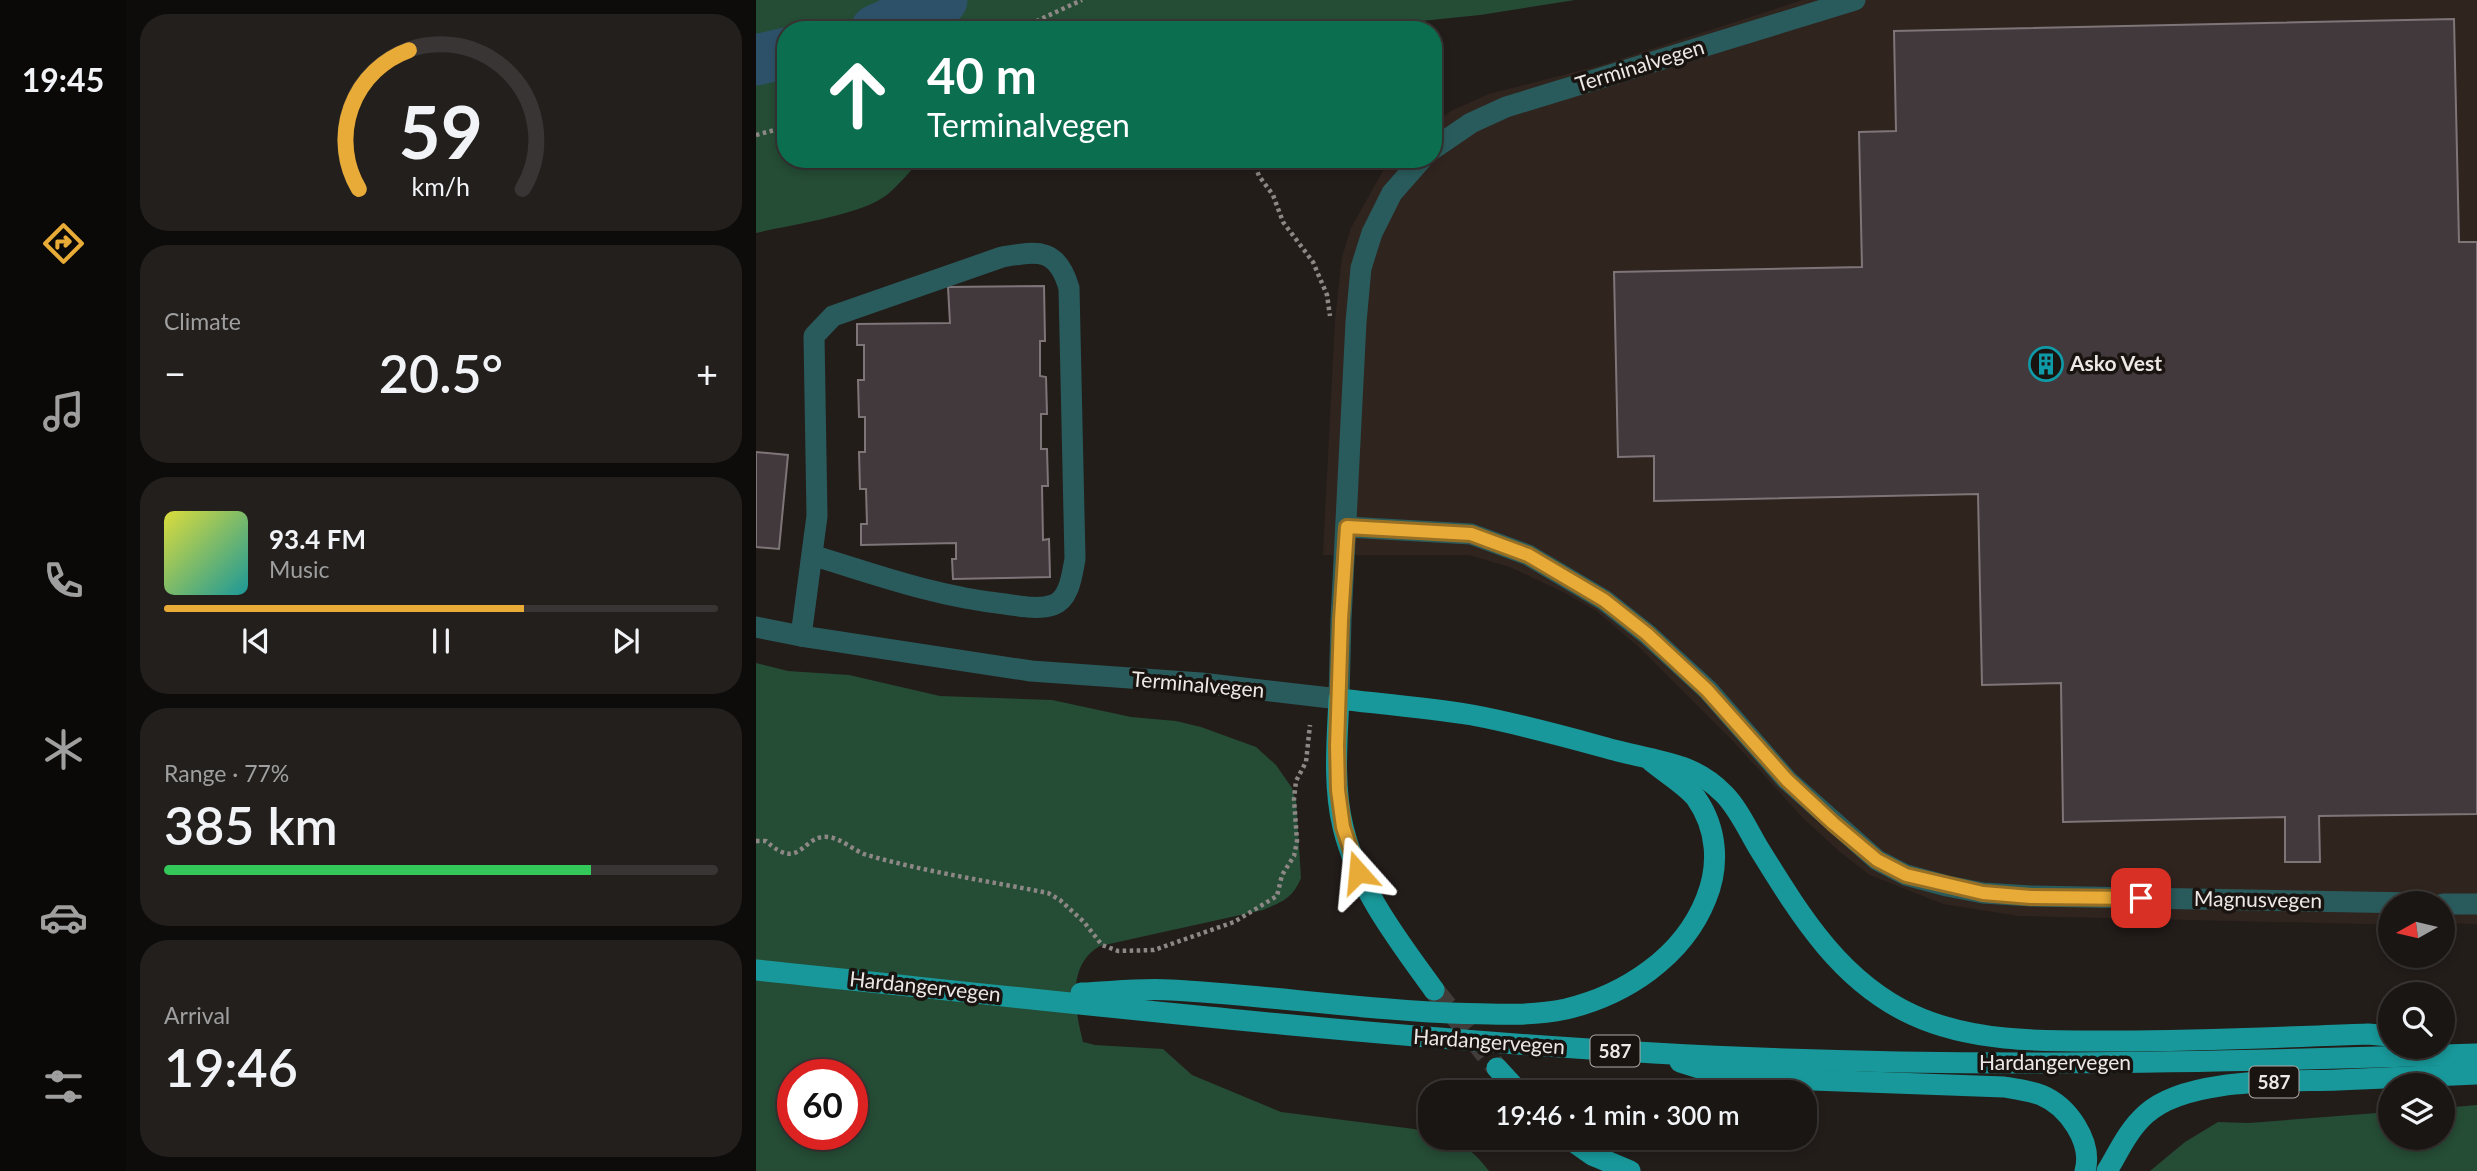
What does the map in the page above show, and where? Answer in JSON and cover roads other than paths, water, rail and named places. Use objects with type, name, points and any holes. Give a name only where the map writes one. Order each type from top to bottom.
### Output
[{"type":"main road","name":"587","points":[[1339,699],[1484,718],[1523,726],[1650,760],[1680,765],[1703,775],[1726,796],[1797,909],[1837,961],[1859,982],[1886,1001],[1936,1025],[1970,1033],[2063,1041],[2183,1041],[2378,1035]]},
{"type":"main road","points":[[1339,699],[1338,790],[1343,827],[1358,872],[1387,926],[1434,990]]},
{"type":"main road","name":"587","points":[[1009,995],[1168,989],[1413,1012],[1516,1015],[1564,1009],[1598,999],[1653,969],[1668,953],[1704,904],[1715,868],[1716,849],[1711,830],[1695,796],[1650,760]]},
{"type":"main road","name":"Hardangervegen","points":[[756,970],[1226,1020],[1654,1054],[1890,1062],[2066,1063],[2477,1052]]},
{"type":"main road","name":"587","points":[[2455,1047],[2477,1052]]},
{"type":"main road","name":"587","points":[[1654,1054],[1728,1077],[2004,1087],[2043,1096],[2065,1112],[2079,1132],[2087,1152],[2085,1171]]},
{"type":"main road","points":[[1497,1068],[1508,1080]]},
{"type":"main road","name":"587","points":[[2107,1171],[2128,1134],[2147,1113],[2167,1100],[2203,1089],[2244,1083],[2477,1074]]},
{"type":"main road","points":[[1585,1150],[1630,1171]]},
{"type":"lane","name":"Terminalvegen","points":[[1442,143],[1471,123],[1506,107],[1855,0]]},
{"type":"lane","points":[[1339,699],[1356,322],[1361,268],[1372,233],[1392,193],[1414,168]]},
{"type":"lane","points":[[801,635],[817,516],[814,336],[833,316],[1002,257],[1030,253],[1049,256],[1063,268],[1069,288],[1075,559],[1064,598],[1054,605],[1032,607],[964,600],[812,555]]},
{"type":"lane","name":"Magnusvegen","points":[[1347,527],[1471,534],[1528,555],[1604,600],[1647,634],[1707,690],[1787,780],[1833,823],[1877,860],[1906,875],[1983,893],[2031,897],[2378,902]]},
{"type":"lane","name":"Terminalvegen","points":[[756,627],[1031,671],[1201,683],[1339,699]]},
{"type":"lane","points":[[2455,904],[2477,904]]},
{"type":"waterway","points":[[896,21],[942,0]]},
{"type":"waterway","points":[[756,60],[777,55]]},
{"type":"tunnel","points":[[1434,990],[1497,1068]]},
{"type":"place","name":"Asko Vest","points":[[2046,364]]}]
